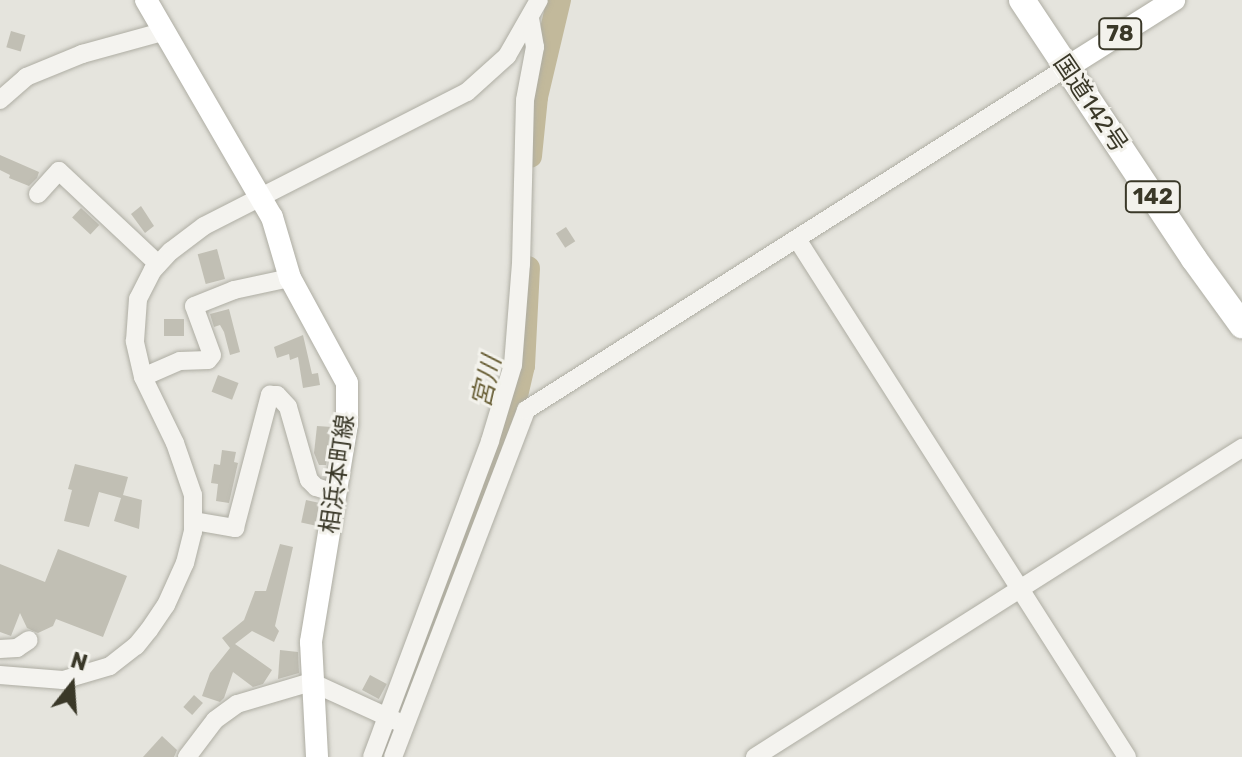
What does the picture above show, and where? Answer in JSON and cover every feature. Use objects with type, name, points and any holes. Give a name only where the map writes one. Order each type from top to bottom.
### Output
[{"type":"highway","name":"国道142号","points":[[1022,0],[1242,325]]},
{"type":"main road","name":"相浜本町線","points":[[146,0],[272,217],[290,278],[347,383],[347,424],[312,629],[311,682],[317,757]]},
{"type":"main road","name":"78","points":[[1066,68],[1174,0]]},
{"type":"street","points":[[0,675],[63,680],[95,673],[124,657],[166,605],[190,548],[194,521],[193,495],[184,466],[143,377],[135,341],[136,309],[142,290],[158,264],[204,226],[467,92],[507,56],[539,0]]},
{"type":"street","points":[[393,757],[396,720],[513,365],[521,264],[525,100],[535,47],[530,19]]},
{"type":"street","points":[[0,100],[26,77],[82,54],[162,32]]},
{"type":"street","points":[[372,757],[396,720],[526,410],[1066,68]]},
{"type":"street","points":[[38,194],[59,171],[158,264]]},
{"type":"street","points":[[797,239],[1127,757]]},
{"type":"street","points":[[143,377],[180,361],[208,360],[212,355],[194,306],[234,290],[290,278]]},
{"type":"street","points":[[194,521],[235,528],[270,395],[277,395],[288,407],[309,480],[316,487],[337,494]]},
{"type":"street","points":[[755,757],[1242,448]]},
{"type":"street","points":[[0,649],[17,648],[29,640]]},
{"type":"street","points":[[187,757],[215,720],[237,704],[311,682],[396,720]]},
{"type":"building","points":[[11,31],[25,35],[21,51],[6,47]]},
{"type":"building","points":[[0,155],[39,172],[37,178],[29,186],[9,178],[10,175],[0,170]]},
{"type":"building","points":[[141,206],[154,226],[145,233],[131,214]]},
{"type":"building","points":[[81,208],[99,225],[90,235],[72,218]]},
{"type":"building","points":[[566,227],[575,241],[565,248],[556,234]]},
{"type":"building","points":[[217,249],[225,279],[206,284],[198,254]]},
{"type":"building","points":[[229,309],[240,352],[230,355],[224,332],[220,325],[214,327],[210,314]]},
{"type":"building","points":[[164,319],[184,319],[184,336],[164,336]]},
{"type":"building","points":[[303,335],[312,374],[318,373],[320,385],[303,388],[298,357],[290,360],[289,354],[277,358],[274,347]]},
{"type":"building","points":[[218,375],[239,383],[232,400],[212,392]]},
{"type":"building","points":[[317,426],[332,427],[326,465],[319,465],[314,453]]},
{"type":"building","points":[[222,450],[236,452],[234,462],[238,463],[229,503],[216,501],[218,484],[211,483],[214,464],[220,465]]},
{"type":"building","points":[[75,464],[128,477],[123,495],[142,500],[139,529],[114,521],[121,498],[99,492],[89,527],[64,521]]},
{"type":"building","points":[[306,500],[320,503],[315,525],[301,522]]},
{"type":"building","points":[[280,544],[293,547],[275,626],[279,631],[274,642],[252,631],[235,644],[272,670],[263,684],[253,687],[233,672],[220,702],[202,696],[210,673],[230,648],[222,638],[244,620],[255,591],[266,591]]},
{"type":"building","points":[[58,549],[127,576],[103,637],[56,619],[53,626],[38,633],[27,628],[20,613],[11,636],[0,632],[0,564],[45,582]]},
{"type":"building","points":[[280,650],[298,652],[299,673],[278,679]]},
{"type":"building","points":[[370,675],[387,684],[379,699],[362,690]]},
{"type":"building","points":[[194,695],[203,703],[192,715],[183,707]]},
{"type":"building","points":[[162,736],[177,750],[174,757],[143,757]]},
{"type":"waterway","name":"宮川","points":[[530,156],[536,97],[559,0]]},
{"type":"waterway","name":"宮川","points":[[383,757],[515,400],[523,366],[528,268]]}]
